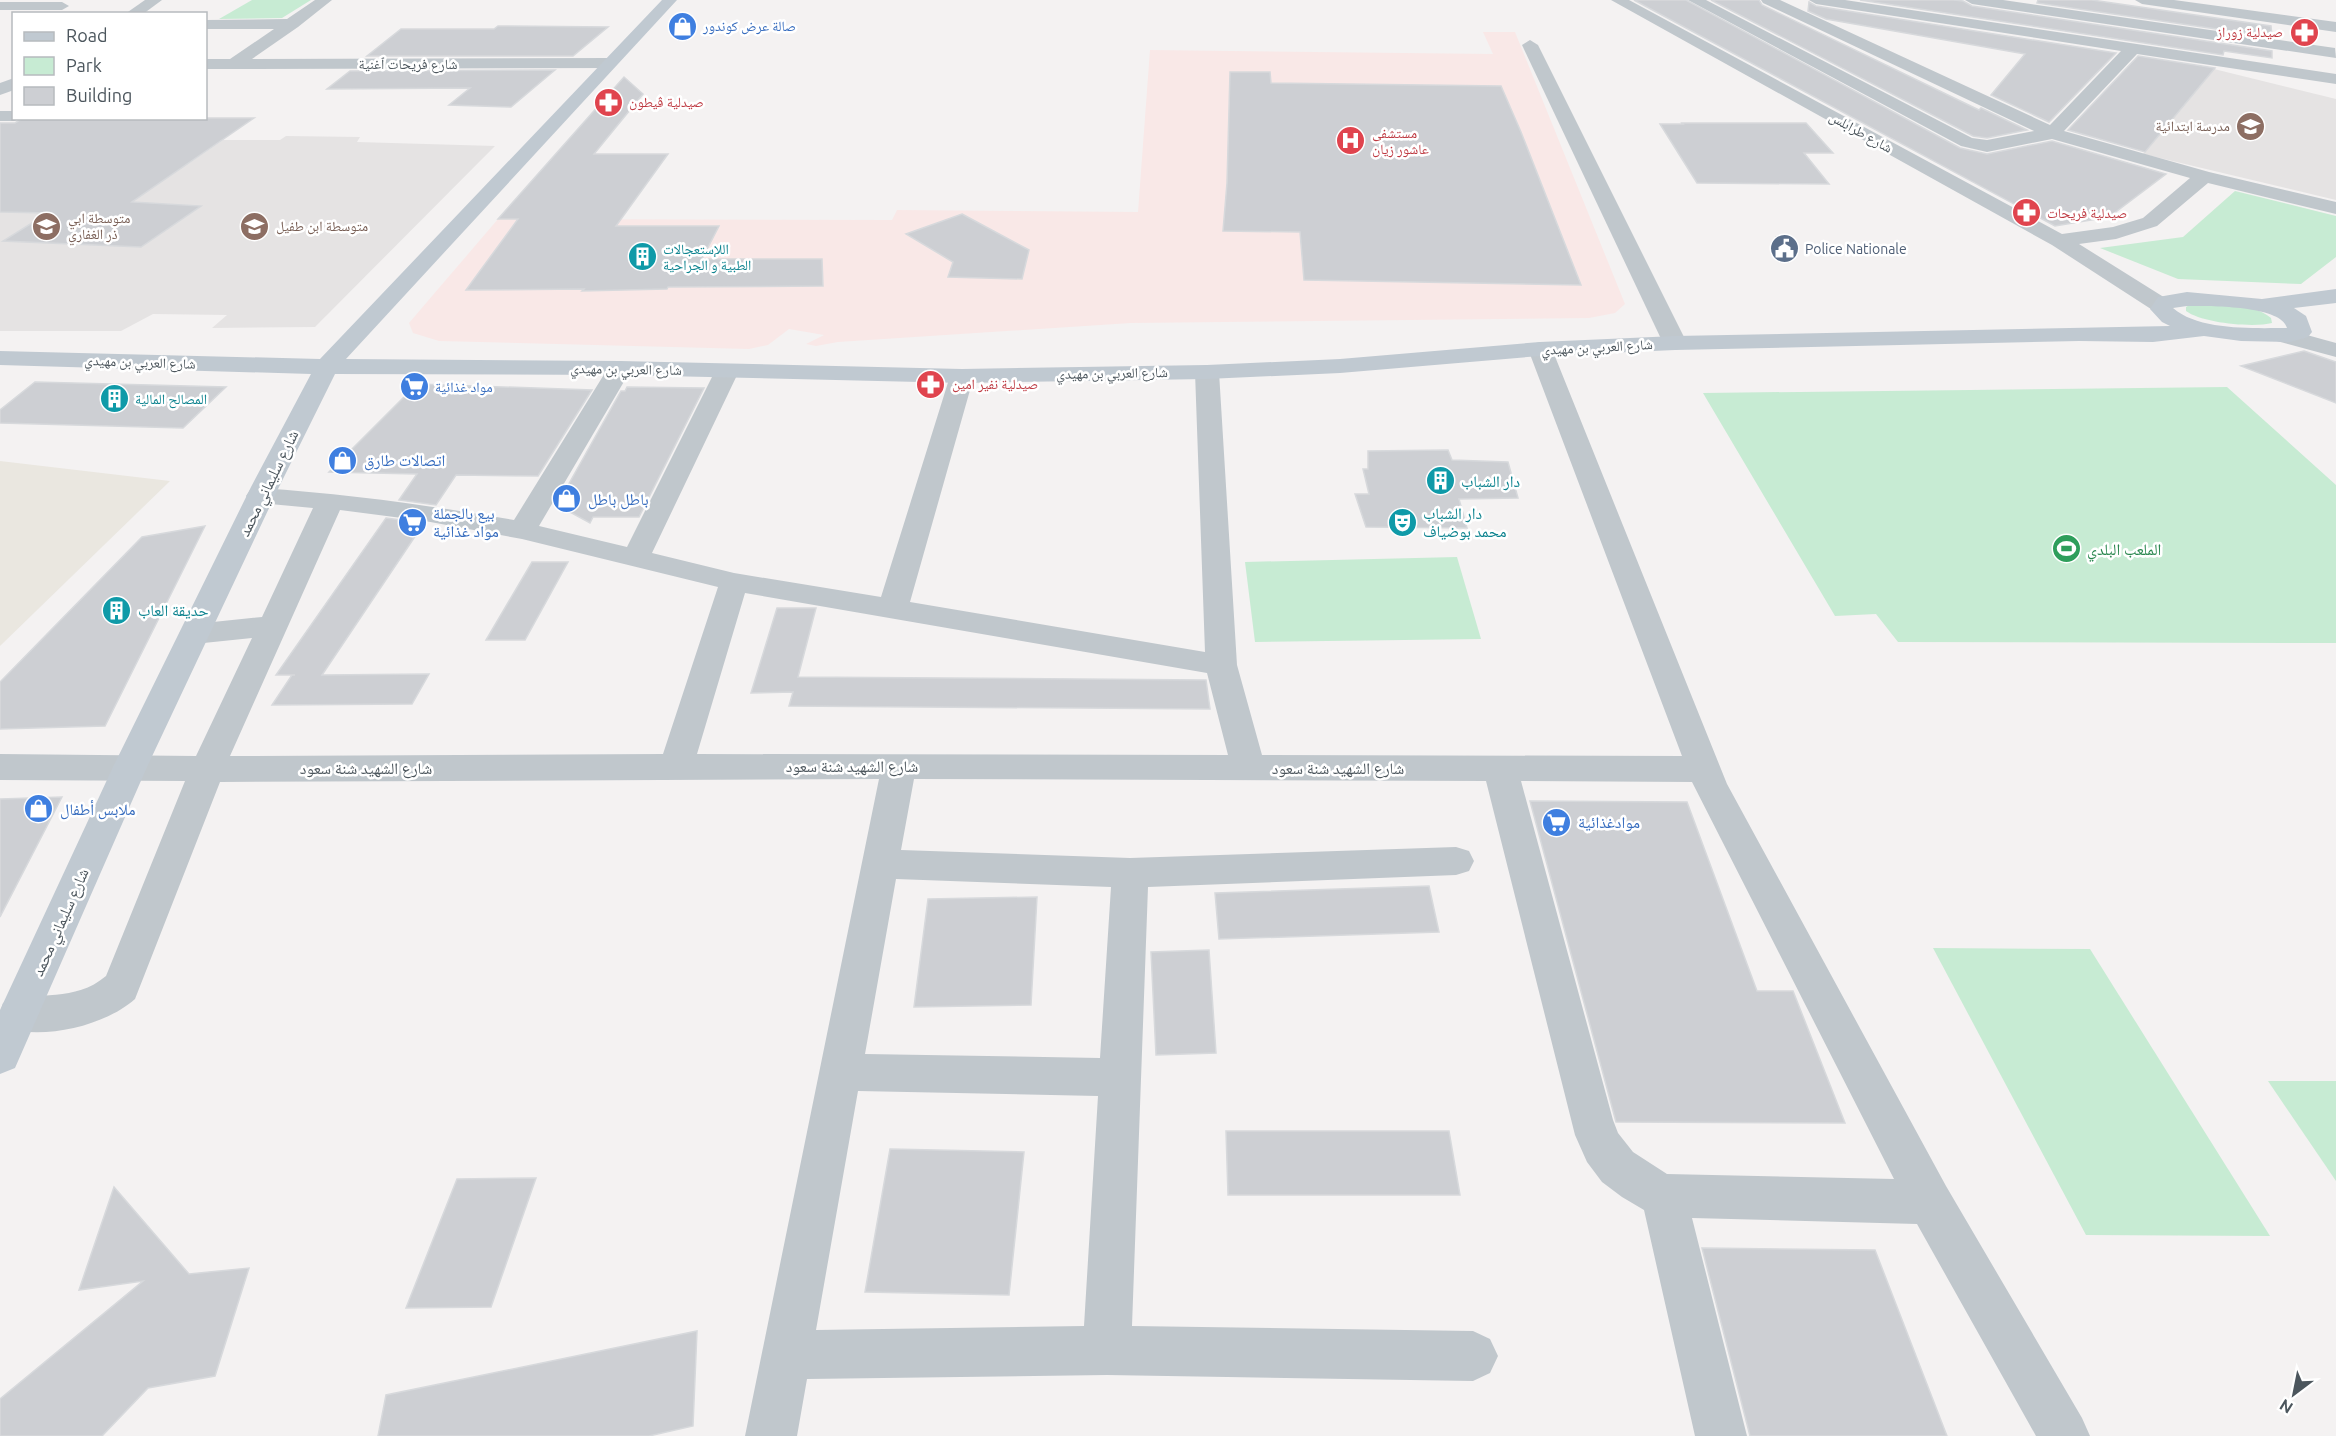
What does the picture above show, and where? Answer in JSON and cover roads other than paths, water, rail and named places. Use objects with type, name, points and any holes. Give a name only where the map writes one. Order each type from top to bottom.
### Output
[{"type":"street","points":[[135,12],[155,0]]},
{"type":"street","points":[[234,64],[326,0]]},
{"type":"street","name":"شارع سليماني محمد","points":[[0,1055],[130,767],[260,496],[327,366],[670,0]]},
{"type":"street","name":"شارع طرابلس","points":[[1618,0],[2060,241],[2102,266],[2165,312]]},
{"type":"street","points":[[1695,0],[1967,142],[1987,146],[2052,134],[2133,48]]},
{"type":"street","points":[[1768,0],[2052,134],[2204,176],[2336,208]]},
{"type":"street","points":[[1816,0],[2336,79]]},
{"type":"street","points":[[1972,0],[2024,4],[2335,54],[2334,27],[2142,0]]},
{"type":"street","points":[[2017,30],[2024,4]]},
{"type":"street","points":[[0,6],[62,6]]},
{"type":"street","points":[[207,23],[235,6]]},
{"type":"street","points":[[1681,33],[1808,19]]},
{"type":"street","points":[[207,24],[293,24]]},
{"type":"street","points":[[1530,45],[1675,343]]},
{"type":"street","name":"شارع فريحات ٱغنية","points":[[207,64],[610,63]]},
{"type":"street","points":[[2060,241],[2116,233],[2150,222],[2204,176]]},
{"type":"street","name":"شارع طرابلس","points":[[2102,266],[2187,299]]},
{"type":"street","name":"شارع العربي بن مهيدي","points":[[2079,334],[2165,312],[2173,300],[2240,301],[2262,305]]},
{"type":"street","points":[[2262,305],[2318,321]]},
{"type":"street","points":[[2262,305],[2318,321],[2336,350]]},
{"type":"street","points":[[2165,312],[2181,323],[2204,329],[2318,321]]},
{"type":"street","name":"شارع العربي بن مهيدي","points":[[0,358],[327,366],[620,368],[962,376],[1207,372],[1340,366],[1540,349],[1675,343],[2079,334],[2153,335],[2204,329]]},
{"type":"street","points":[[1540,349],[1704,769],[1930,1202],[2064,1436]]},
{"type":"street","points":[[522,530],[620,368]]},
{"type":"street","points":[[636,556],[727,371]]},
{"type":"street","points":[[1207,372],[1221,664],[1248,768]]},
{"type":"street","points":[[893,607],[962,376]]},
{"type":"street","points":[[260,496],[330,501],[425,513],[522,530],[636,556],[734,582],[1221,664]]},
{"type":"street","points":[[17,1016],[92,1008],[110,999],[121,987],[208,768],[330,501]]},
{"type":"street","points":[[676,767],[734,582]]},
{"type":"street","points":[[194,634],[273,626]]},
{"type":"street","points":[[771,1436],[899,766]]},
{"type":"street","name":"شارع الشهيد شنة سعود","points":[[0,767],[899,766],[1704,769]]},
{"type":"street","points":[[1500,768],[1591,1120],[1600,1146],[1616,1167],[1664,1196],[1930,1202]]},
{"type":"street","points":[[880,864],[1130,873],[1456,861]]},
{"type":"street","points":[[1107,1350],[1130,873]]},
{"type":"street","points":[[840,1072],[1120,1077]]},
{"type":"street","points":[[1664,1196],[1721,1436]]},
{"type":"street","points":[[786,1355],[1107,1350],[1473,1356]]},
{"type":"place","name":"صالة عرض كوندور","points":[[682,26]]},
{"type":"place","name":"صيدلية زوراز","points":[[2304,32]]},
{"type":"place","name":"صيدلية ڨيطون","points":[[608,102]]},
{"type":"place","name":"مدرسة ابتدائية","points":[[2251,126]]},
{"type":"place","name":"مستشفى عاشور زيان","points":[[1351,141]]},
{"type":"place","name":"صيدلية فريحات","points":[[2026,213]]},
{"type":"place","name":"متوسطة ابي ذر الغفاري","points":[[47,226]]},
{"type":"place","name":"متوسطة ابن طفيل","points":[[255,226]]},
{"type":"place","name":"Police Nationale","points":[[1784,249]]},
{"type":"place","name":"اللإستعجالات الطبية و الجراحية","points":[[642,257]]},
{"type":"place","name":"صيدلية نفير امين","points":[[931,384]]},
{"type":"place","name":"مواد غذائية","points":[[414,387]]},
{"type":"place","name":"المصالح المالية","points":[[114,399]]},
{"type":"place","name":"اتصالات طارق","points":[[343,460]]},
{"type":"place","name":"دار الشباب","points":[[1440,481]]},
{"type":"place","name":"باطل باطل","points":[[567,499]]},
{"type":"place","name":"بيع بالجملة مواد غذائية","points":[[412,522]]},
{"type":"place","name":"دار الشباب محمد بوضياف","points":[[1402,522]]},
{"type":"place","name":"الملعب البلدي","points":[[2066,549]]},
{"type":"place","name":"حديقة العاب","points":[[117,610]]},
{"type":"place","name":"ملابس أطفال","points":[[39,809]]},
{"type":"place","name":"موادغذائية","points":[[1557,822]]}]
